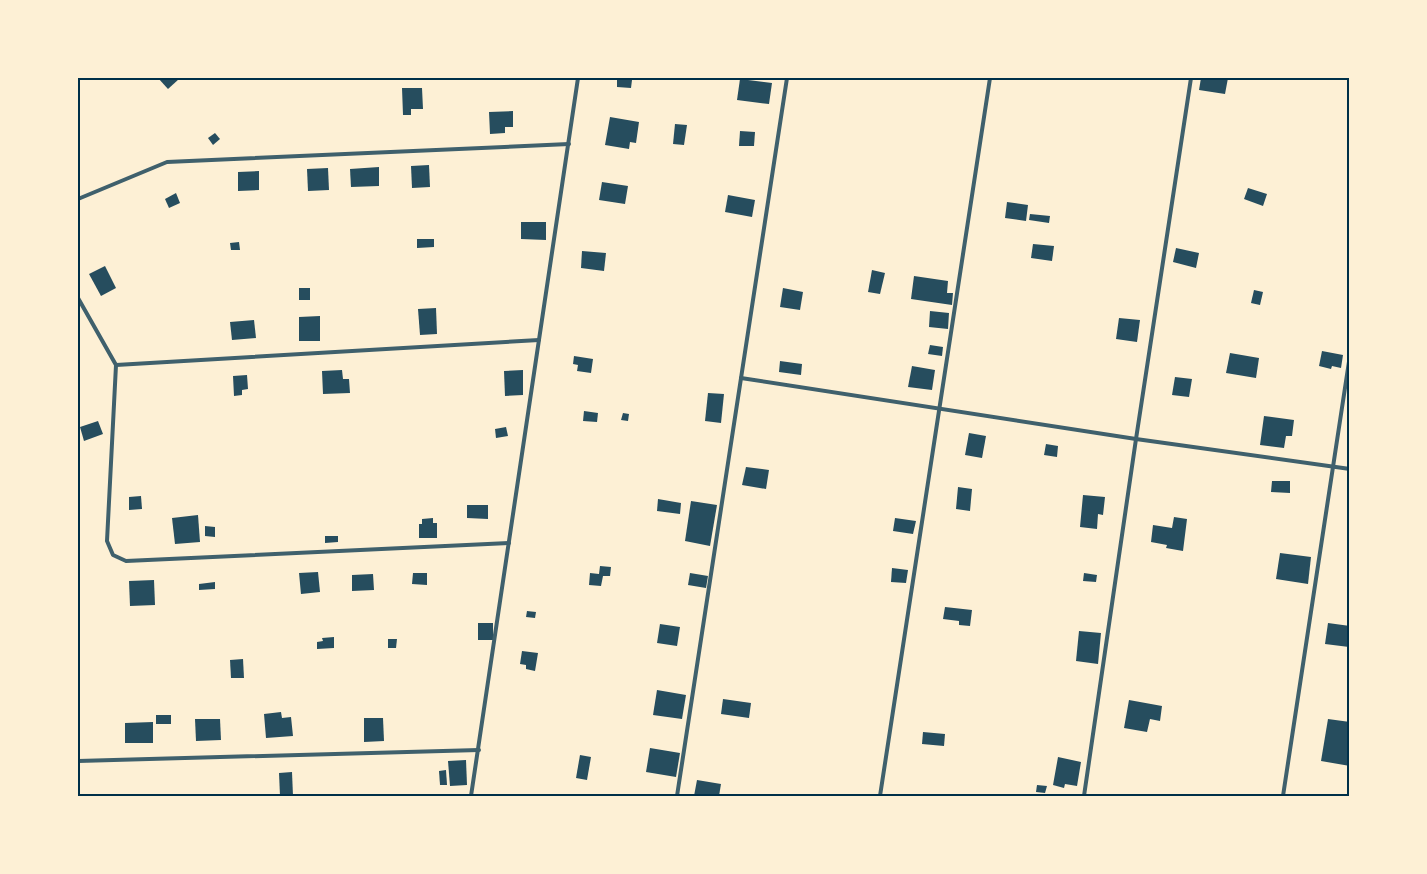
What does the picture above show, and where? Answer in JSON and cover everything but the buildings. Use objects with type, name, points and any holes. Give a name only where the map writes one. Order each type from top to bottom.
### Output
[{"type":"lane","points":[[471,796],[578,78]]},
{"type":"lane","points":[[678,796],[787,78]]},
{"type":"lane","points":[[880,796],[990,78]]},
{"type":"lane","points":[[1084,796],[1136,439],[1192,78]]},
{"type":"lane","points":[[78,199],[167,162],[569,144]]},
{"type":"lane","points":[[78,298],[116,365],[107,542],[113,554],[126,561],[509,543]]},
{"type":"lane","points":[[116,365],[539,340]]},
{"type":"lane","points":[[1283,796],[1350,355]]},
{"type":"lane","points":[[741,378],[940,410],[1350,469]]},
{"type":"lane","points":[[78,761],[479,750]]}]
